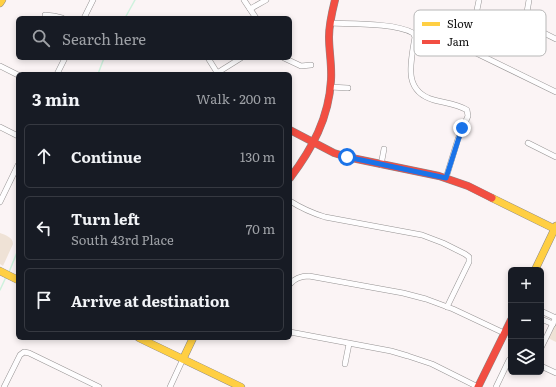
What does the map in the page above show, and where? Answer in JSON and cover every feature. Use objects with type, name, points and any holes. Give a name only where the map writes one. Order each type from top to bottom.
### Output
[{"type":"street","points":[[85,16],[92,0]]},
{"type":"street","points":[[244,0],[255,16]]},
{"type":"street","points":[[250,9],[266,0]]},
{"type":"street","points":[[292,175],[314,143],[328,106],[331,79],[329,44],[330,23],[334,0]]},
{"type":"street","points":[[477,10],[479,0]]},
{"type":"street","points":[[527,10],[529,0]]},
{"type":"street","points":[[45,15],[54,16]]},
{"type":"street","points":[[330,23],[390,26],[414,33]]},
{"type":"street","points":[[546,34],[556,39]]},
{"type":"street","points":[[414,43],[410,69],[414,86],[419,92],[432,100],[461,107],[466,110],[468,116],[458,139],[446,178]]},
{"type":"street","points":[[482,56],[556,92]]},
{"type":"street","points":[[58,72],[64,60]]},
{"type":"street","points":[[209,60],[216,72]]},
{"type":"street","points":[[219,72],[238,60]]},
{"type":"street","points":[[288,60],[301,66],[311,66]]},
{"type":"street","points":[[0,66],[16,74]]},
{"type":"street","points":[[330,87],[348,88]]},
{"type":"street","points":[[0,127],[16,135]]},
{"type":"street","points":[[292,131],[340,155],[446,178],[555,228],[536,267]]},
{"type":"street","points":[[528,143],[556,157]]},
{"type":"street","points":[[381,165],[384,149]]},
{"type":"street","points":[[0,202],[16,169]]},
{"type":"street","points":[[292,202],[300,208],[325,217],[422,235],[466,254],[469,257],[469,262],[447,307]]},
{"type":"street","points":[[1,271],[15,278]]},
{"type":"street","points":[[292,282],[297,278],[310,276],[403,293],[426,299],[447,307],[504,334]]},
{"type":"street","points":[[544,312],[556,317],[544,341]]},
{"type":"street","points":[[544,320],[552,324]]},
{"type":"street","points":[[292,332],[391,351],[432,364],[478,387],[508,326]]},
{"type":"street","points":[[143,340],[241,387]]},
{"type":"street","points":[[170,387],[192,340]]},
{"type":"street","points":[[345,364],[349,344]]},
{"type":"street","points":[[4,387],[20,355],[24,352],[29,353],[99,387]]},
{"type":"street","points":[[496,387],[508,360]]},
{"type":"street","points":[[544,367],[556,373]]},
{"type":"shaded area","points":[[0,233],[10,238],[13,242],[3,266],[0,264]]},
{"type":"shaded area","points":[[556,317],[556,342],[546,337]]},
{"type":"waterway","points":[[126,16],[135,0]]},
{"type":"waterway","points":[[99,72],[103,60]]},
{"type":"waterway","points":[[9,272],[16,255]]},
{"type":"waterway","points":[[0,290],[6,277]]},
{"type":"traffic: slow","points":[[492,198],[555,229]]},
{"type":"traffic: slow","points":[[536,267],[556,226]]},
{"type":"traffic: slow","points":[[0,271],[16,279]]},
{"type":"traffic: slow","points":[[143,340],[241,387]]},
{"type":"traffic: slow","points":[[183,359],[192,340]]},
{"type":"traffic: jam","points":[[292,175],[312,144],[327,107],[330,94],[331,74],[329,32],[335,0]]},
{"type":"traffic: jam","points":[[292,131],[334,153],[439,176],[468,186],[492,198]]},
{"type":"traffic: jam","points":[[478,387],[508,326]]},
{"type":"route","points":[[347,157],[446,178],[462,128]]}]
